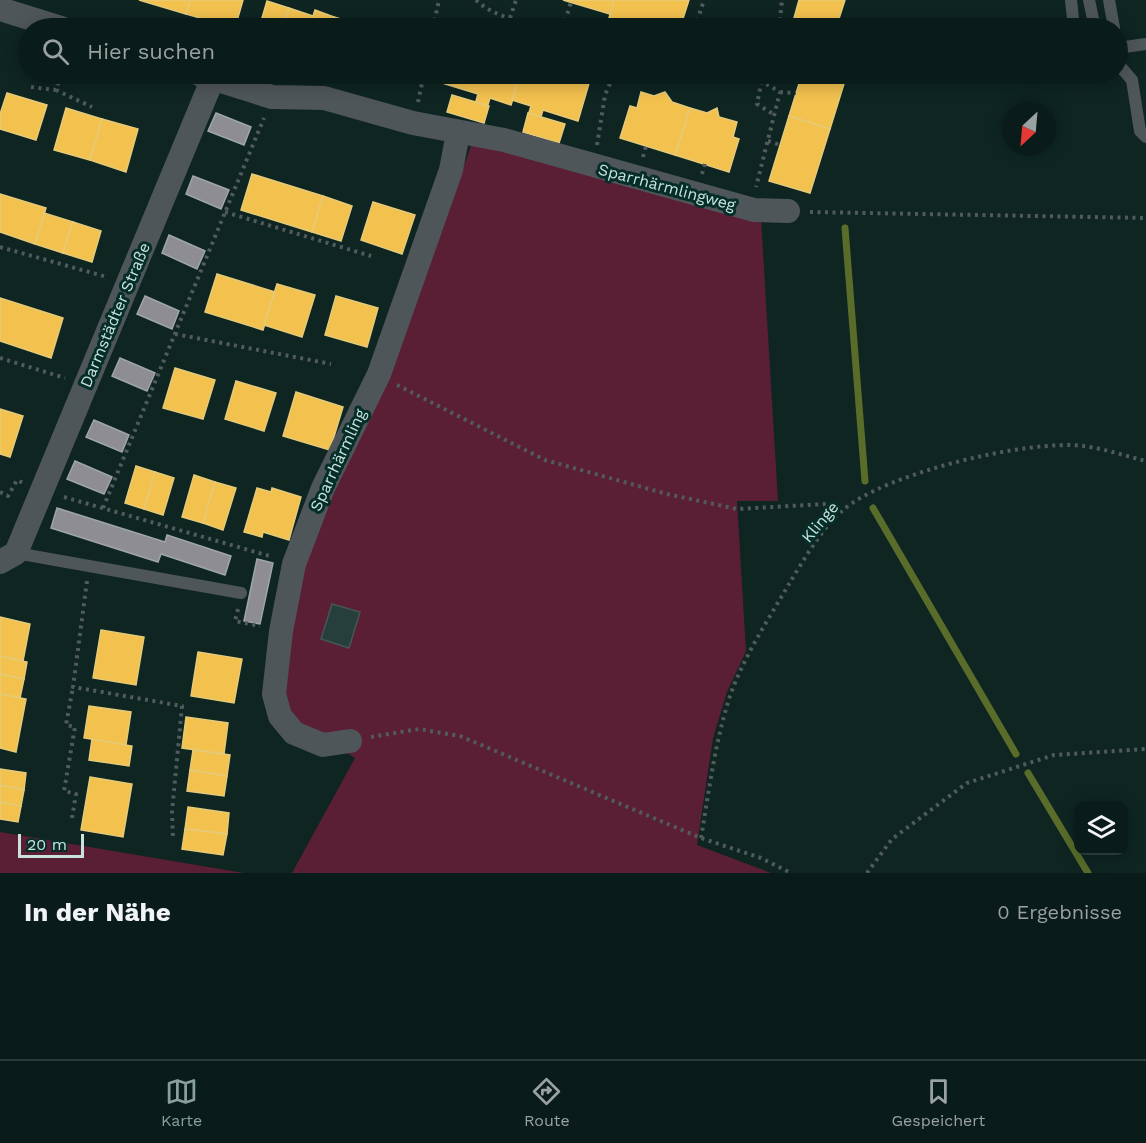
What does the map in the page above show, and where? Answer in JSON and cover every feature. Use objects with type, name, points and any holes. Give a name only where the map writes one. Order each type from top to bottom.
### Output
[{"type":"street","points":[[0,9],[29,18]]},
{"type":"street","name":"Darmstädter Straße","points":[[8,557],[42,490],[86,385],[128,283],[203,84]]},
{"type":"street","name":"Sparrhärmlingweg","points":[[231,84],[272,97],[324,98],[458,134],[504,140],[754,210],[788,211]]},
{"type":"street","name":"Sparrhärmling","points":[[350,741],[323,744],[294,733],[280,716],[274,694],[281,631],[294,564],[323,488],[378,374],[451,170],[458,134]]},
{"type":"lane","points":[[1071,0],[1073,18]]},
{"type":"lane","points":[[1089,0],[1093,18]]},
{"type":"lane","points":[[1109,0],[1112,18]]},
{"type":"lane","points":[[1128,47],[1146,44]]},
{"type":"lane","points":[[1128,75],[1132,80],[1146,85]]},
{"type":"lane","points":[[1132,80],[1140,131],[1146,137]]},
{"type":"lane","name":"Darmstädter Straße","points":[[8,557],[89,566],[241,593]]},
{"type":"path","points":[[436,18],[439,0]]},
{"type":"path","points":[[476,0],[483,6],[510,18],[516,0]]},
{"type":"path","points":[[698,18],[704,0]]},
{"type":"path","points":[[780,18],[782,0]]},
{"type":"path","points":[[566,18],[571,2]]},
{"type":"path","points":[[56,90],[58,84]]},
{"type":"path","points":[[413,123],[422,84]]},
{"type":"path","points":[[591,166],[602,123],[605,95],[610,84]]},
{"type":"path","points":[[760,84],[757,104],[773,114]]},
{"type":"path","points":[[766,84],[780,92],[796,93]]},
{"type":"path","points":[[31,87],[56,90],[92,108]]},
{"type":"path","points":[[757,177],[780,92]]},
{"type":"path","points":[[103,508],[272,97]]},
{"type":"path","points":[[768,141],[780,145]]},
{"type":"path","points":[[788,211],[879,215],[1146,218]]},
{"type":"path","points":[[225,212],[371,256]]},
{"type":"path","points":[[0,247],[128,283]]},
{"type":"path","points":[[175,334],[331,364]]},
{"type":"path","points":[[0,358],[86,385]]},
{"type":"path","points":[[378,374],[545,460],[667,494],[737,509],[826,504],[842,511]]},
{"type":"path","name":"Klinge","points":[[701,838],[718,739],[731,695],[752,646],[797,570],[842,511],[857,500],[893,483],[948,463],[1023,450],[1083,446],[1146,461]]},
{"type":"path","points":[[42,490],[249,550]]},
{"type":"path","points":[[72,818],[76,794],[64,791],[75,727],[66,725],[89,566]]},
{"type":"path","points":[[241,593],[235,621],[281,631]]},
{"type":"path","points":[[73,687],[182,706],[172,812],[173,839]]},
{"type":"path","points":[[350,741],[419,729],[460,736],[701,838],[761,858],[791,873]]},
{"type":"path","points":[[867,873],[892,838],[968,783],[1054,755],[1146,749]]},
{"type":"shaded area","points":[[472,143],[761,219],[778,501],[737,501],[746,651],[727,692],[713,738],[697,845],[771,873],[292,873],[355,758],[292,718],[280,694],[300,561],[432,257]]},
{"type":"shaded area","points":[[0,832],[244,873],[0,873]]},
{"type":"building: Wohnen","points":[[139,0],[190,0],[186,14]]},
{"type":"building: Wohnen","points":[[190,0],[243,0],[238,18],[200,18],[186,14]]},
{"type":"building: Wohnen","points":[[563,0],[614,0],[610,14]]},
{"type":"building: Wohnen","points":[[614,0],[689,0],[683,18],[609,18]]},
{"type":"building: Wohnen","points":[[799,0],[845,0],[839,18],[794,18]]},
{"type":"building: Wohnen","points":[[267,1],[289,8],[286,18],[262,18]]},
{"type":"building: Wohnen","points":[[289,8],[313,16],[312,18],[286,18]]},
{"type":"building: Wohnen","points":[[315,10],[334,17],[334,18],[312,18]]},
{"type":"building: Wohnen","points":[[445,84],[518,84],[511,105],[490,98],[486,111],[474,108],[478,94]]},
{"type":"building: Wohnen","points":[[518,84],[589,84],[578,121],[543,110],[539,123],[527,119],[531,106],[512,100]]},
{"type":"building: Wohnen","points":[[799,84],[844,84],[830,129],[789,116]]},
{"type":"building: Wohnen","points":[[641,92],[654,96],[665,92],[672,102],[690,108],[675,155],[620,138],[630,106],[637,108]]},
{"type":"building: Wohnen","points":[[7,93],[47,105],[36,140],[0,129],[0,114]]},
{"type":"building: Wohnen","points":[[452,95],[489,106],[484,123],[447,112]]},
{"type":"building: Wohnen","points":[[66,108],[102,119],[90,160],[54,150]]},
{"type":"building: Wohnen","points":[[690,108],[707,113],[717,108],[719,117],[737,122],[733,137],[739,139],[729,172],[675,155]]},
{"type":"building: Wohnen","points":[[528,113],[565,124],[559,143],[523,132]]},
{"type":"building: Wohnen","points":[[789,116],[830,129],[810,193],[769,181]]},
{"type":"building: Wohnen","points":[[102,119],[138,129],[126,172],[90,160]]},
{"type":"building: Wohnen","points":[[252,174],[323,196],[312,232],[241,210]]},
{"type":"building: Wohnen","points":[[0,194],[46,208],[35,244],[0,232]]},
{"type":"building: Wohnen","points":[[323,196],[352,206],[341,241],[312,232]]},
{"type":"building: Wohnen","points":[[373,202],[415,215],[402,254],[361,240]]},
{"type":"building: Wohnen","points":[[44,213],[73,222],[63,253],[35,244]]},
{"type":"building: Wohnen","points":[[73,222],[101,231],[92,262],[63,253]]},
{"type":"building: Wohnen","points":[[217,274],[275,292],[263,330],[205,312]]},
{"type":"building: Wohnen","points":[[277,284],[315,295],[302,337],[264,325]]},
{"type":"building: Wohnen","points":[[336,296],[378,308],[367,347],[325,335]]},
{"type":"building: Wohnen","points":[[0,298],[63,318],[51,358],[0,341]]},
{"type":"building: Wohnen","points":[[175,368],[215,380],[203,419],[163,408]]},
{"type":"building: Wohnen","points":[[236,381],[276,393],[264,431],[225,419]]},
{"type":"building: Wohnen","points":[[296,392],[343,407],[330,450],[283,436]]},
{"type":"building: Wohnen","points":[[0,409],[23,416],[10,457],[0,454]]},
{"type":"building: Wohnen","points":[[136,466],[155,472],[144,509],[125,503]]},
{"type":"building: Wohnen","points":[[155,472],[174,478],[163,515],[144,509]]},
{"type":"building: Wohnen","points":[[194,475],[215,482],[203,523],[182,517]]},
{"type":"building: Wohnen","points":[[215,482],[236,488],[223,530],[203,523]]},
{"type":"building: Wohnen","points":[[257,488],[271,492],[272,488],[301,497],[289,540],[263,532],[262,537],[244,532]]},
{"type":"building: Wohnen","points":[[0,617],[30,624],[23,661],[0,656]]},
{"type":"building: Wohnen","points":[[101,630],[144,637],[136,685],[93,678]]},
{"type":"building: Wohnen","points":[[198,652],[242,659],[234,703],[191,696]]},
{"type":"building: Wohnen","points":[[0,656],[27,662],[24,679],[0,674]]},
{"type":"building: Wohnen","points":[[0,674],[24,679],[20,698],[0,694]]},
{"type":"building: Wohnen","points":[[0,694],[26,699],[16,752],[0,748]]},
{"type":"building: Wohnen","points":[[89,706],[131,712],[126,745],[84,738]]},
{"type":"building: Wohnen","points":[[186,717],[228,723],[224,754],[182,748]]},
{"type":"building: Wohnen","points":[[92,739],[132,746],[129,766],[89,760]]},
{"type":"building: Wohnen","points":[[193,750],[230,755],[227,776],[190,770]]},
{"type":"building: Wohnen","points":[[0,769],[26,773],[24,790],[0,785]]},
{"type":"building: Wohnen","points":[[190,770],[227,776],[224,796],[187,791]]},
{"type":"building: Wohnen","points":[[90,777],[132,784],[123,837],[81,830]]},
{"type":"building: Wohnen","points":[[0,785],[24,790],[21,806],[0,802]]},
{"type":"building: Wohnen","points":[[0,802],[21,806],[18,822],[0,819]]},
{"type":"building: Wohnen","points":[[188,807],[229,813],[227,834],[185,829]]},
{"type":"building: Wohnen","points":[[185,829],[227,834],[223,855],[182,849]]},
{"type":"building: Industrie","points":[[216,113],[251,127],[244,145],[208,131]]},
{"type":"building: Industrie","points":[[193,176],[229,190],[221,209],[186,194]]},
{"type":"building: Industrie","points":[[169,235],[205,251],[197,269],[162,253]]},
{"type":"building: Industrie","points":[[145,296],[179,311],[172,329],[137,314]]},
{"type":"building: Industrie","points":[[120,358],[155,373],[147,391],[112,376]]},
{"type":"building: Industrie","points":[[94,420],[129,435],[122,452],[86,437]]},
{"type":"building: Industrie","points":[[75,461],[112,477],[104,494],[67,479]]},
{"type":"building: Industrie","points":[[57,508],[165,542],[167,535],[231,556],[225,575],[161,554],[158,562],[51,528]]},
{"type":"building: Industrie","points":[[257,559],[273,563],[260,624],[244,621]]},
{"type":"building: Sonstige","points":[[332,604],[360,612],[349,648],[321,639]]},
{"type":"waterway","points":[[845,228],[865,481]]},
{"type":"waterway","points":[[873,508],[1016,754]]},
{"type":"waterway","points":[[1028,773],[1088,873]]}]
